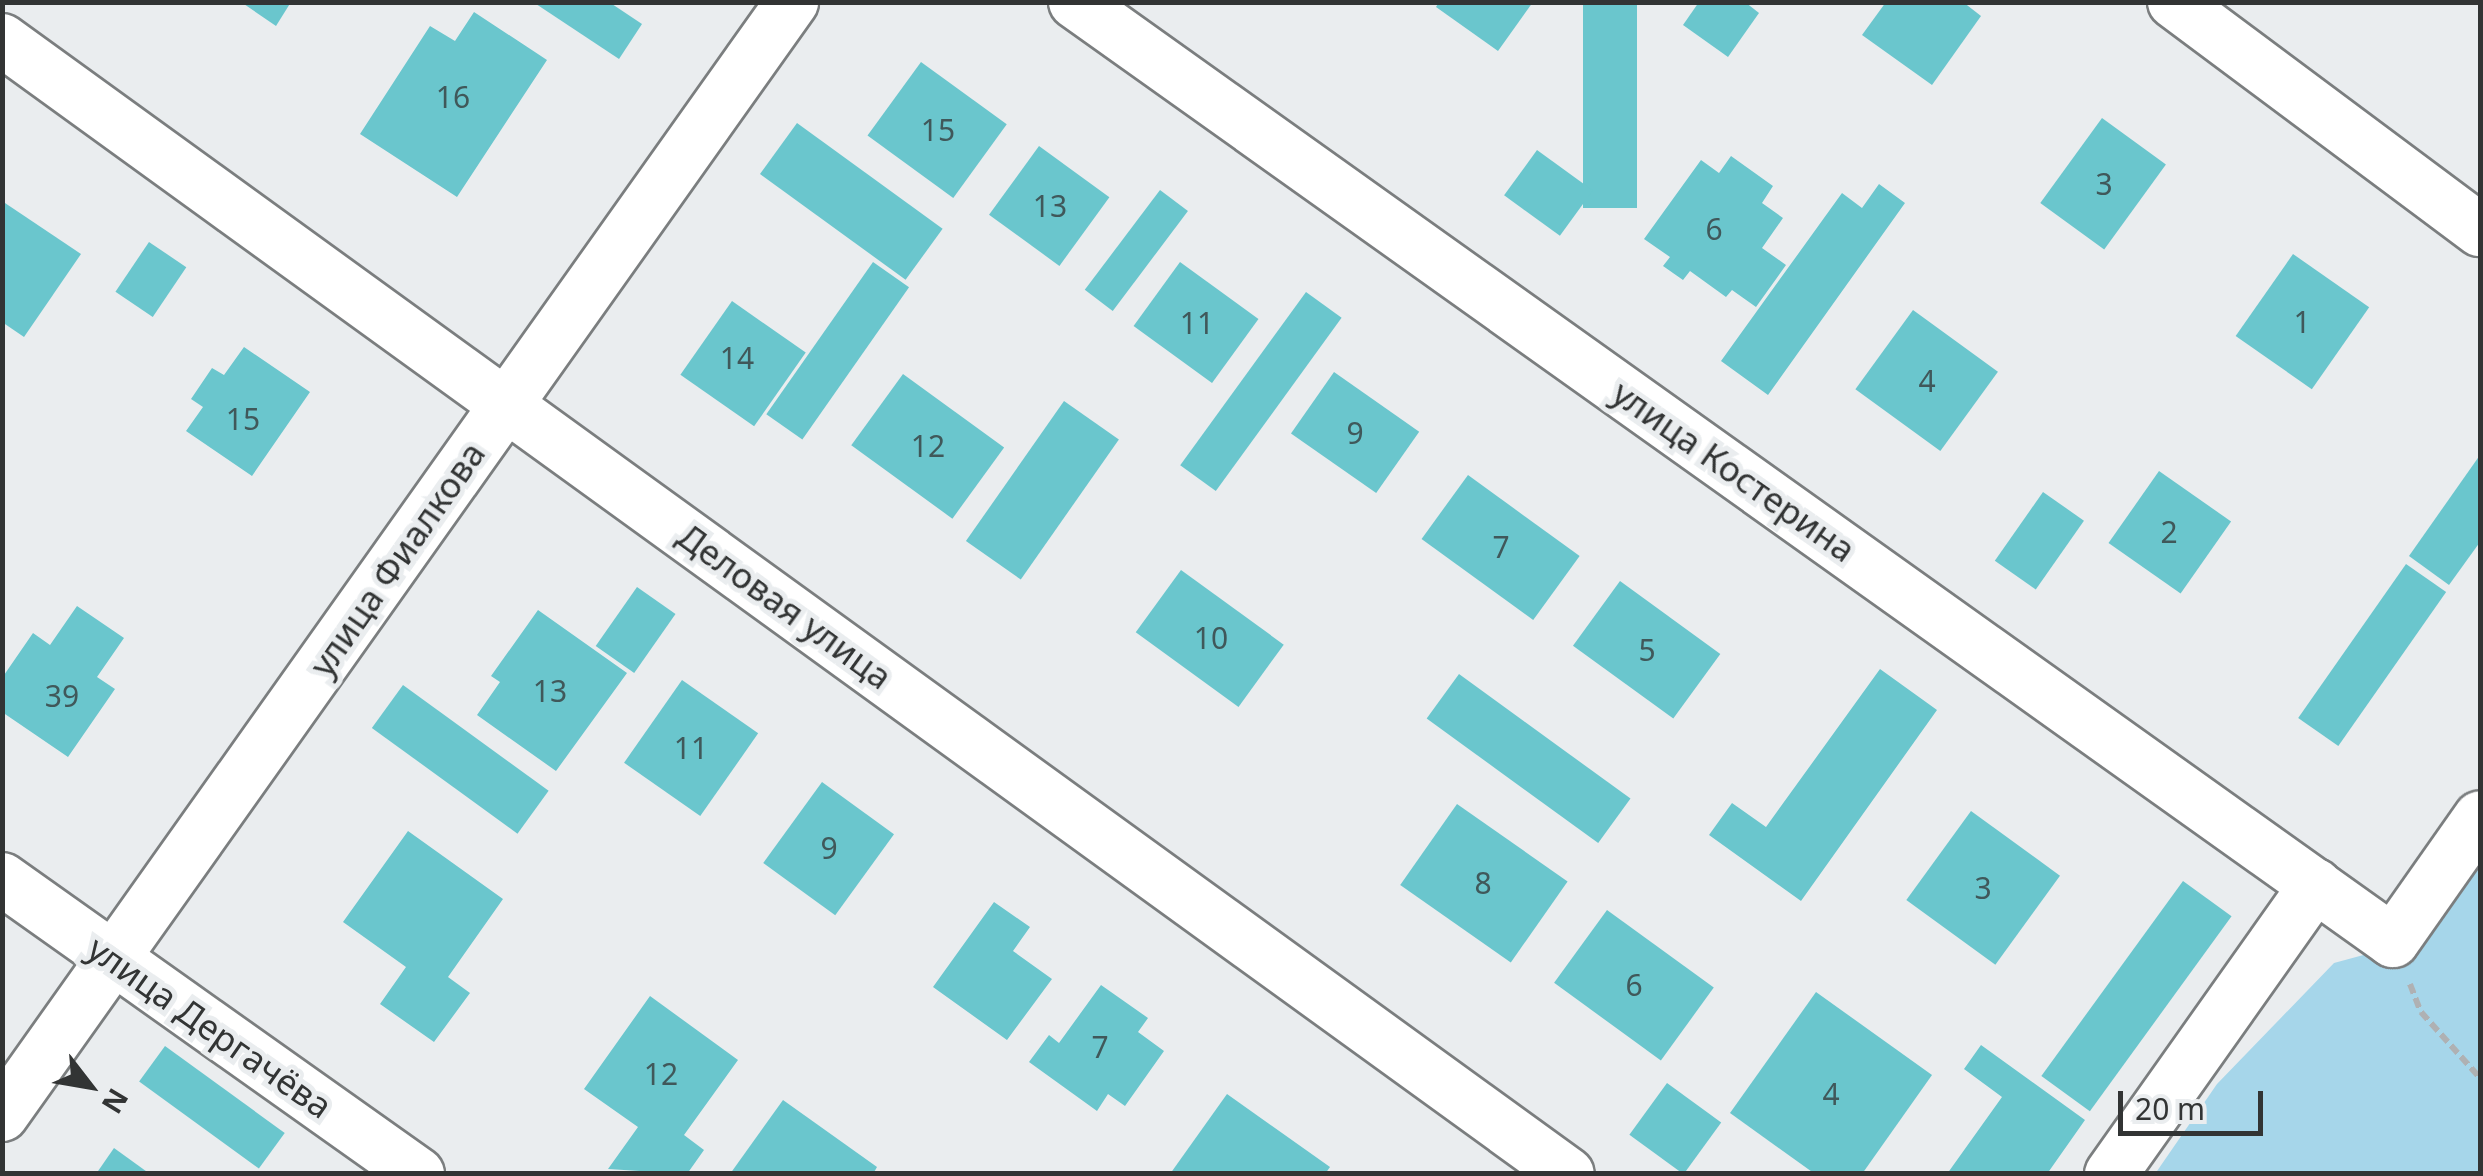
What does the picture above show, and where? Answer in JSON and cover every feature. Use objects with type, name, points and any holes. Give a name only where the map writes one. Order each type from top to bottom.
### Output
[{"type":"street","name":"улица Фиалкова","points":[[2,1115],[792,2]]},
{"type":"street","name":"улица Костерина","points":[[1075,2],[2392,941]]},
{"type":"street","points":[[2174,2],[2480,230]]},
{"type":"street","name":"Деловая улица","points":[[2,40],[1568,1174]]},
{"type":"street","points":[[2392,941],[2480,817]]},
{"type":"street","name":"улица Дергачёва","points":[[2,879],[418,1174]]},
{"type":"street","points":[[2110,1174],[2316,885]]},
{"type":"path","points":[[2392,941],[2420,1012],[2480,1078]]},
{"type":"shaded area","points":[[2480,849],[2480,1173],[2155,1174],[2217,1084],[2334,963],[2415,941]]},
{"type":"building","points":[[241,2],[291,2],[276,26]]},
{"type":"building","points":[[533,2],[609,2],[642,24],[619,59]]},
{"type":"building","points":[[1439,2],[1533,2],[1498,51],[1436,7]]},
{"type":"building","points":[[1583,2],[1637,2],[1637,208],[1583,208]]},
{"type":"building","points":[[1699,2],[1745,2],[1759,13],[1728,57],[1683,25]]},
{"type":"building","points":[[1886,2],[1963,2],[1981,16],[1932,85],[1862,35]]},
{"type":"building","points":[[474,12],[547,60],[457,197],[360,134],[430,26],[455,41]]},
{"type":"building","points":[[921,62],[1007,124],[953,198],[868,136]]},
{"type":"building","points":[[2102,118],[2166,164],[2104,249],[2040,203]]},
{"type":"building","points":[[797,123],[943,229],[906,280],[760,174]]},
{"type":"building","points":[[1039,146],[1109,197],[1059,266],[989,215]]},
{"type":"building","points":[[1537,150],[1593,191],[1560,236],[1504,195]]},
{"type":"building","points":[[1731,156],[1773,186],[1762,203],[1783,218],[1762,248],[1786,265],[1756,307],[1732,290],[1726,297],[1690,271],[1683,280],[1663,266],[1670,257],[1644,239],[1701,160],[1719,173]]},
{"type":"building","points":[[1879,184],[1905,203],[1768,395],[1721,361],[1842,193],[1862,208]]},
{"type":"building","points":[[1160,190],[1188,211],[1113,311],[1085,290]]},
{"type":"building","points":[[2,201],[81,254],[24,337],[2,322]]},
{"type":"building","points":[[149,242],[186,267],[153,317],[115,292]]},
{"type":"building","points":[[2293,254],[2369,307],[2312,389],[2236,336]]},
{"type":"building","points":[[873,262],[909,287],[802,440],[766,414]]},
{"type":"building","points":[[1180,262],[1258,319],[1212,383],[1134,326]]},
{"type":"building","points":[[1306,292],[1342,318],[1216,491],[1180,465]]},
{"type":"building","points":[[732,301],[806,353],[754,426],[680,375]]},
{"type":"building","points":[[1913,310],[1998,372],[1940,451],[1855,389]]},
{"type":"building","points":[[244,347],[310,392],[252,476],[186,431],[203,407],[191,399],[212,368],[224,375]]},
{"type":"building","points":[[1334,372],[1419,432],[1376,493],[1291,433]]},
{"type":"building","points":[[903,374],[1004,447],[952,519],[851,445]]},
{"type":"building","points":[[1064,401],[1119,439],[1021,580],[966,541]]},
{"type":"building","points":[[2480,455],[2480,542],[2449,585],[2409,556]]},
{"type":"building","points":[[2159,471],[2231,521],[2181,594],[2109,543]]},
{"type":"building","points":[[1468,475],[1580,556],[1533,620],[1422,539]]},
{"type":"building","points":[[2043,492],[2084,521],[2036,589],[1995,561]]},
{"type":"building","points":[[2406,564],[2446,592],[2338,746],[2298,718]]},
{"type":"building","points":[[1181,570],[1284,645],[1238,707],[1136,632]]},
{"type":"building","points":[[1620,581],[1720,654],[1673,719],[1573,646]]},
{"type":"building","points":[[637,587],[676,614],[634,673],[596,646]]},
{"type":"building","points":[[77,606],[124,638],[97,677],[115,689],[68,757],[2,712],[2,678],[33,633],[50,645]]},
{"type":"building","points":[[538,610],[627,673],[556,771],[477,715],[500,682],[491,676]]},
{"type":"building","points":[[1880,669],[1937,710],[1801,901],[1709,835],[1732,803],[1766,827]]},
{"type":"building","points":[[1459,674],[1631,799],[1598,843],[1427,718]]},
{"type":"building","points":[[682,680],[758,733],[700,816],[624,763]]},
{"type":"building","points":[[403,685],[549,791],[517,834],[372,728]]},
{"type":"building","points":[[822,782],[894,834],[835,915],[763,863]]},
{"type":"building","points":[[1457,804],[1568,881],[1511,963],[1400,885]]},
{"type":"building","points":[[1971,811],[2060,876],[1995,965],[1906,900]]},
{"type":"building","points":[[408,831],[503,899],[448,977],[470,993],[434,1042],[380,1004],[406,967],[343,922]]},
{"type":"building","points":[[2183,881],[2232,916],[2090,1111],[2041,1076]]},
{"type":"building","points":[[994,902],[1030,927],[1013,951],[1052,979],[1007,1040],[933,987]]},
{"type":"building","points":[[1607,910],[1714,988],[1661,1060],[1554,983]]},
{"type":"building","points":[[1101,985],[1148,1018],[1138,1032],[1164,1051],[1125,1106],[1108,1094],[1097,1111],[1029,1062],[1049,1035],[1059,1043]]},
{"type":"building","points":[[1816,992],[1932,1075],[1862,1174],[1815,1174],[1730,1113]]},
{"type":"building","points":[[650,996],[738,1060],[684,1135],[704,1150],[687,1174],[608,1169],[638,1127],[584,1089]]},
{"type":"building","points":[[1981,1045],[2085,1120],[2047,1174],[1947,1174],[2002,1097],[1964,1069]]},
{"type":"building","points":[[165,1046],[285,1133],[259,1169],[139,1082]]},
{"type":"building","points":[[1667,1083],[1721,1122],[1684,1174],[1629,1135]]},
{"type":"building","points":[[1227,1094],[1330,1167],[1325,1174],[1170,1174]]},
{"type":"building","points":[[783,1100],[877,1167],[873,1174],[730,1174]]},
{"type":"building","points":[[114,1148],[150,1174],[96,1174]]}]
